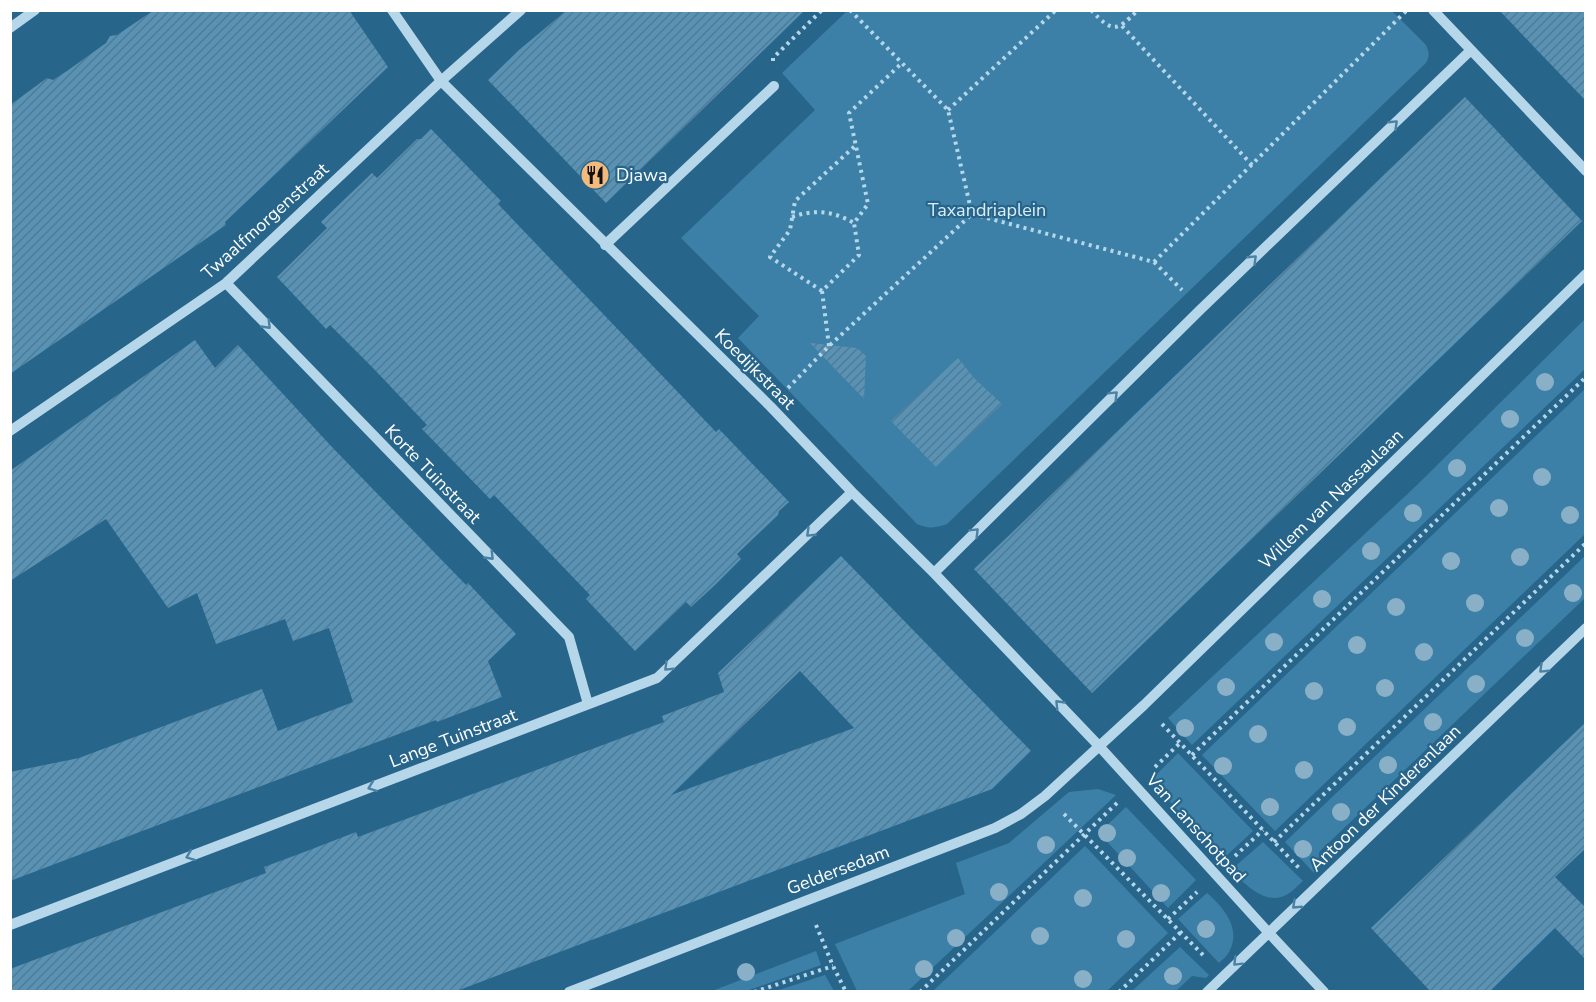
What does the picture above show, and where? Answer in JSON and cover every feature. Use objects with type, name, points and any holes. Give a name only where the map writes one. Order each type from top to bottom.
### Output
[{"type":"street","points":[[10,28],[35,10]]},
{"type":"street","name":"Koedijkstraat","points":[[392,10],[441,81],[770,406],[1100,746]]},
{"type":"street","name":"Twaalfmorgenstraat","points":[[10,431],[226,283],[441,81],[521,10]]},
{"type":"street","points":[[1433,10],[1586,171]]},
{"type":"street","points":[[934,573],[1202,309],[1471,50]]},
{"type":"street","points":[[605,244],[774,86]]},
{"type":"street","name":"Willem van Nassaulaan","points":[[1100,746],[1586,274]]},
{"type":"street","name":"Korte Tuinstraat","points":[[226,283],[569,637],[588,704]]},
{"type":"street","name":"Lange Tuinstraat","points":[[10,925],[657,678],[852,492]]},
{"type":"street","name":"Antoon der Kinderenlaan","points":[[1207,992],[1586,628]]},
{"type":"street","name":"Van Lanschotpad","points":[[1100,746],[1324,992]]},
{"type":"street","name":"Geldersedam","points":[[568,992],[994,828],[1045,796],[1100,746]]},
{"type":"path","points":[[774,86],[773,58],[822,10]]},
{"type":"path","points":[[850,10],[948,110],[972,214]]},
{"type":"path","points":[[948,110],[1056,10]]},
{"type":"path","points":[[1090,10],[1104,24],[1113,27],[1122,26],[1138,10]]},
{"type":"path","points":[[1154,262],[1407,10]]},
{"type":"path","points":[[1122,26],[1252,165]]},
{"type":"path","points":[[822,291],[859,255],[854,224],[868,204],[849,113],[902,63]]},
{"type":"path","points":[[829,346],[822,291],[770,257],[790,230],[795,201],[855,146]]},
{"type":"path","points":[[792,218],[805,213],[822,211],[840,215],[854,224]]},
{"type":"path","points":[[972,214],[1154,262],[1202,309]]},
{"type":"path","points":[[770,406],[829,346],[972,214]]},
{"type":"path","points":[[1192,755],[1586,377]]},
{"type":"path","points":[[1274,842],[1586,543]]},
{"type":"path","points":[[1144,705],[1317,886]]},
{"type":"path","points":[[920,992],[1180,743]]},
{"type":"path","points":[[1045,796],[1223,976]]},
{"type":"path","points":[[806,899],[846,992]]},
{"type":"path","points":[[1119,992],[1181,932]]},
{"type":"path","points":[[754,992],[833,966]]},
{"type":"green space","name":"Taxandriaplein","points":[[847,11],[1392,11],[1426,45],[1429,56],[1426,63],[947,524],[928,527],[917,524],[738,338],[759,316],[681,238],[815,110],[782,73]]},
{"type":"green space","points":[[1585,319],[1585,369],[1192,745],[1168,718],[1417,485]]},
{"type":"green space","points":[[1585,389],[1585,534],[1275,831],[1202,755]]},
{"type":"green space","points":[[1585,556],[1585,598],[1319,852],[1319,867],[1314,873],[1285,842]]},
{"type":"green space","points":[[1178,753],[1253,831],[1224,858],[1150,781]]},
{"type":"green space","points":[[1098,789],[1116,795],[908,991],[857,991],[835,944],[965,894],[956,863],[1009,843],[1069,792]]},
{"type":"green space","points":[[1126,807],[1196,880],[1168,908],[1099,833]]},
{"type":"green space","points":[[1263,842],[1303,881],[1290,893],[1272,898],[1264,896],[1243,882],[1231,870]]},
{"type":"green space","points":[[1085,846],[1168,933],[1107,991],[933,991]]},
{"type":"green space","points":[[1207,893],[1224,911],[1232,926],[1232,943],[1228,953],[1219,963],[1178,919]]},
{"type":"green space","points":[[1180,947],[1209,975],[1206,978],[1192,976],[1176,991],[1132,991]]},
{"type":"green space","points":[[816,951],[821,965],[746,991],[712,991]]},
{"type":"green space","points":[[825,975],[834,991],[776,991]]},
{"type":"building","points":[[154,10],[349,10],[388,67],[225,222],[226,225],[10,374],[10,105],[47,78],[53,80],[67,71],[106,43],[110,36],[117,35]]},
{"type":"building","points":[[567,10],[805,10],[606,203],[488,80],[519,50]]},
{"type":"building","points":[[1499,10],[1586,10],[1586,101],[1536,49]]},
{"type":"building","points":[[1465,97],[1582,221],[1092,693],[974,569]]},
{"type":"building","points":[[431,129],[501,201],[498,204],[716,432],[719,429],[789,502],[737,554],[741,559],[715,585],[691,607],[686,602],[635,651],[586,599],[590,595],[494,495],[490,499],[422,429],[427,425],[373,368],[330,325],[326,329],[277,277],[327,228],[321,222],[350,194],[372,173],[377,178],[417,139],[421,139]]},
{"type":"building","points":[[195,340],[215,368],[238,345],[331,446],[516,634],[488,661],[502,697],[10,881],[10,772],[79,758],[262,689],[278,731],[353,702],[329,628],[293,641],[285,619],[216,644],[197,593],[168,608],[106,519],[10,581],[10,471]]},
{"type":"building","points":[[810,343],[857,348],[866,356],[864,399]]},
{"type":"building","points":[[958,358],[975,379],[1002,404],[936,467],[891,421]]},
{"type":"building","points":[[841,556],[1031,751],[992,789],[454,992],[10,992],[10,969],[266,873],[264,867],[356,832],[358,837],[664,722],[662,716],[724,692],[718,673]],"holes":[[[800,671],[854,728],[671,795]]]},
{"type":"building","points":[[1586,722],[1586,848],[1555,877],[1586,908],[1586,960],[1555,928],[1489,992],[1431,992],[1371,928]]},
{"type":"place","name":"Djawa","points":[[595,175]]}]
